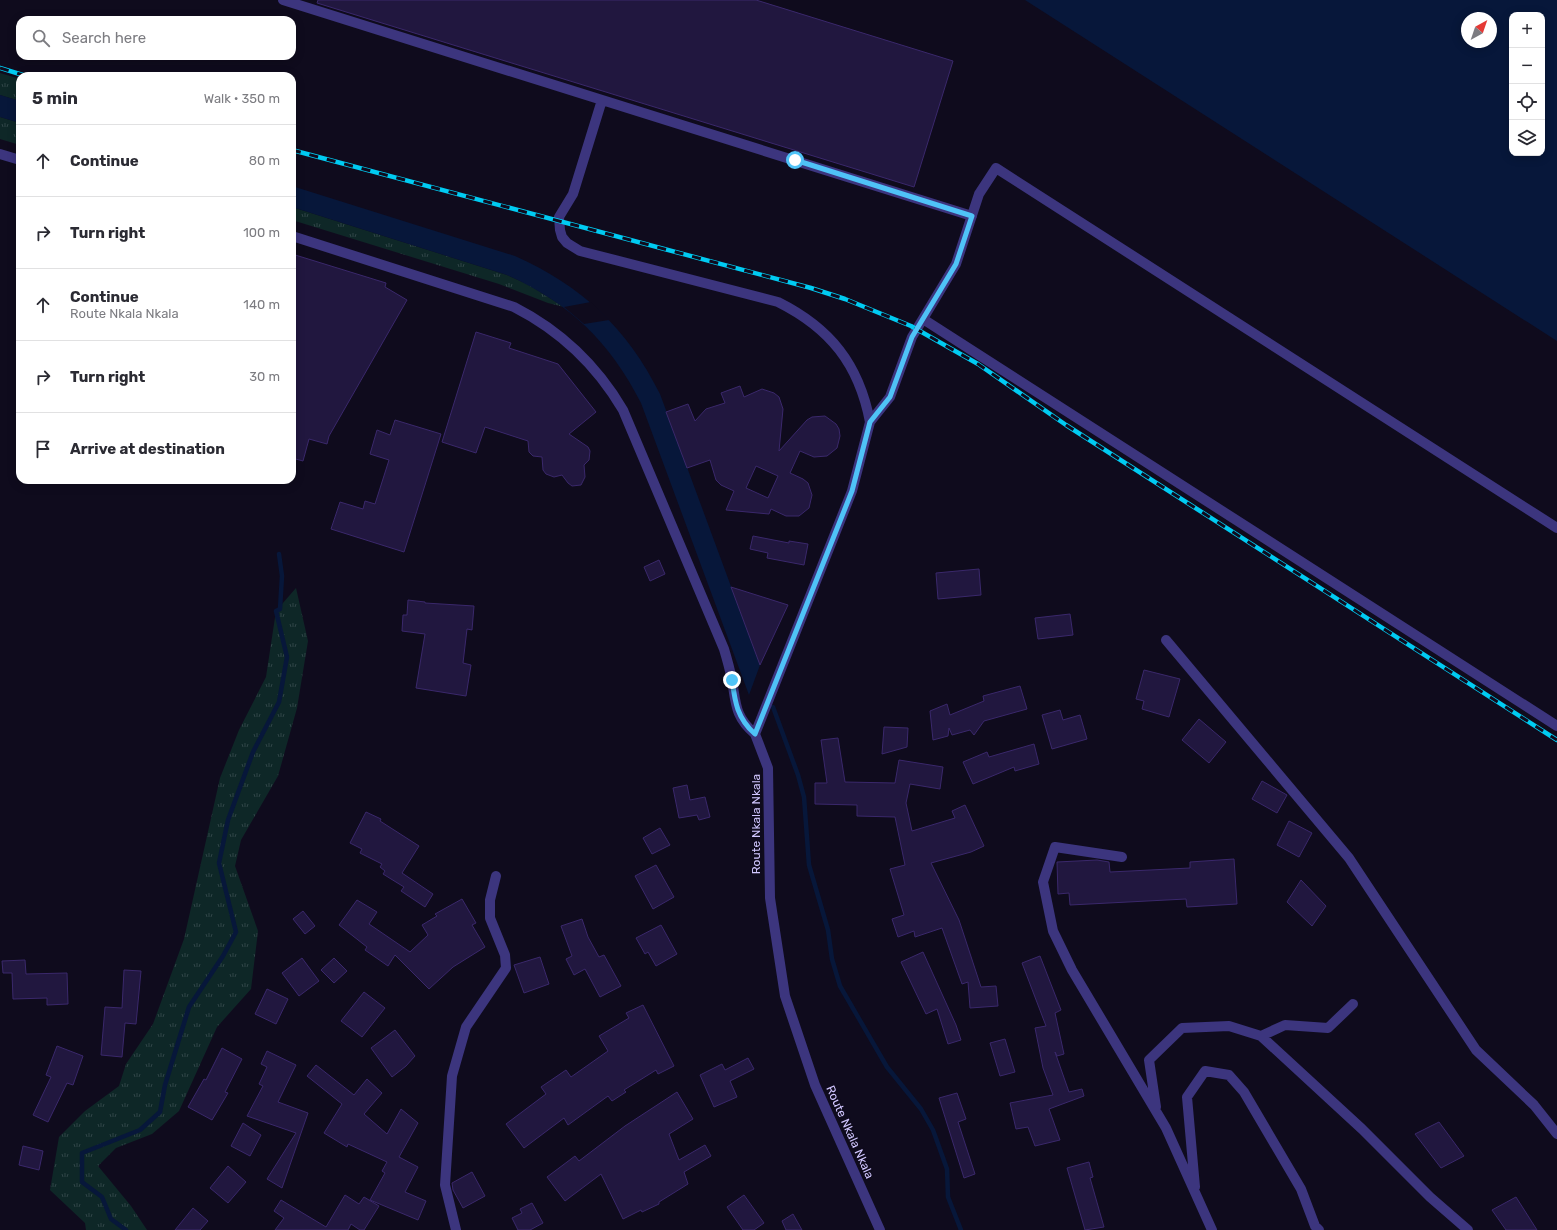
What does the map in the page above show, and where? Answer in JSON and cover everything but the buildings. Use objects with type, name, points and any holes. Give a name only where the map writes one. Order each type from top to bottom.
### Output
[{"type":"street","points":[[284,0],[972,216]]},
{"type":"street","points":[[602,100],[573,194],[559,217],[560,230],[567,243],[580,251],[778,302],[793,310],[822,330],[844,356],[861,388],[870,422]]},
{"type":"street","points":[[0,154],[16,159]]},
{"type":"street","points":[[296,237],[495,300],[531,315],[563,337],[580,352],[611,389],[623,410],[724,649],[732,680],[737,711],[741,720],[755,734],[852,491],[870,422],[890,397],[912,337],[956,264],[979,194],[996,168],[1557,528]]},
{"type":"street","points":[[923,319],[1557,726]]},
{"type":"street","points":[[1166,640],[1349,858],[1476,1050],[1534,1105],[1557,1134]]},
{"type":"street","name":"Route Nkala Nkala","points":[[755,734],[768,768],[770,898],[786,996],[815,1085],[880,1230]]},
{"type":"street","points":[[1122,857],[1055,847],[1043,882],[1053,931],[1072,970],[1166,1128],[1212,1230]]},
{"type":"street","points":[[456,1230],[445,1185],[452,1076],[466,1027],[506,968],[505,955],[490,918],[490,900],[496,876]]},
{"type":"street","points":[[1261,1036],[1285,1025],[1328,1028],[1353,1004]]},
{"type":"street","points":[[1157,1113],[1149,1060],[1182,1028],[1229,1026],[1261,1036],[1362,1130],[1430,1197],[1468,1230]]},
{"type":"street","points":[[1196,1195],[1187,1097],[1205,1071],[1229,1075],[1244,1092],[1301,1189],[1315,1226],[1319,1230]]},
{"type":"green space","points":[[0,73],[16,78],[16,100],[0,95]]},
{"type":"green space","points":[[0,117],[16,122],[16,144],[0,139]]},
{"type":"green space","points":[[296,208],[507,275],[529,285],[564,307],[548,303],[499,284],[296,221]]},
{"type":"green space","points":[[296,588],[308,641],[297,708],[278,776],[241,840],[235,866],[258,931],[251,989],[217,1027],[179,1111],[152,1134],[116,1148],[98,1166],[131,1206],[147,1230],[86,1230],[85,1223],[50,1190],[59,1137],[85,1111],[119,1086],[126,1064],[153,1024],[184,939],[220,778],[239,730],[266,677],[276,611]]},
{"type":"water","points":[[1025,0],[1557,0],[1557,341]]},
{"type":"water","points":[[0,95],[16,100],[16,122],[0,117]]},
{"type":"water","points":[[296,187],[515,256],[539,268],[582,295],[617,329],[647,370],[660,394],[760,665],[749,695],[641,403],[629,381],[602,343],[569,312],[530,286],[507,275],[296,208]]},
{"type":"pier","points":[[591,302],[609,320],[584,324],[564,307]]},
{"type":"waterway","points":[[126,1230],[111,1219],[102,1197],[82,1182],[82,1153],[140,1130],[160,1112],[165,1085],[189,1007],[223,956],[236,932],[219,863],[228,820],[253,752],[279,702],[287,657],[276,611],[280,609],[282,576],[279,554]]},
{"type":"waterway","points":[[773,707],[798,775],[804,797],[809,865],[828,930],[832,959],[840,986],[887,1067],[921,1109],[933,1130],[947,1169],[948,1197],[961,1230]]},
{"type":"railway","points":[[0,68],[16,73]]},
{"type":"railway","points":[[296,151],[811,288],[845,299],[911,326],[978,364],[1066,425],[1557,740]]},
{"type":"route","points":[[732,680],[734,702],[737,711],[741,720],[755,734],[852,491],[870,422],[890,397],[912,337],[956,264],[972,216],[795,160]]}]
